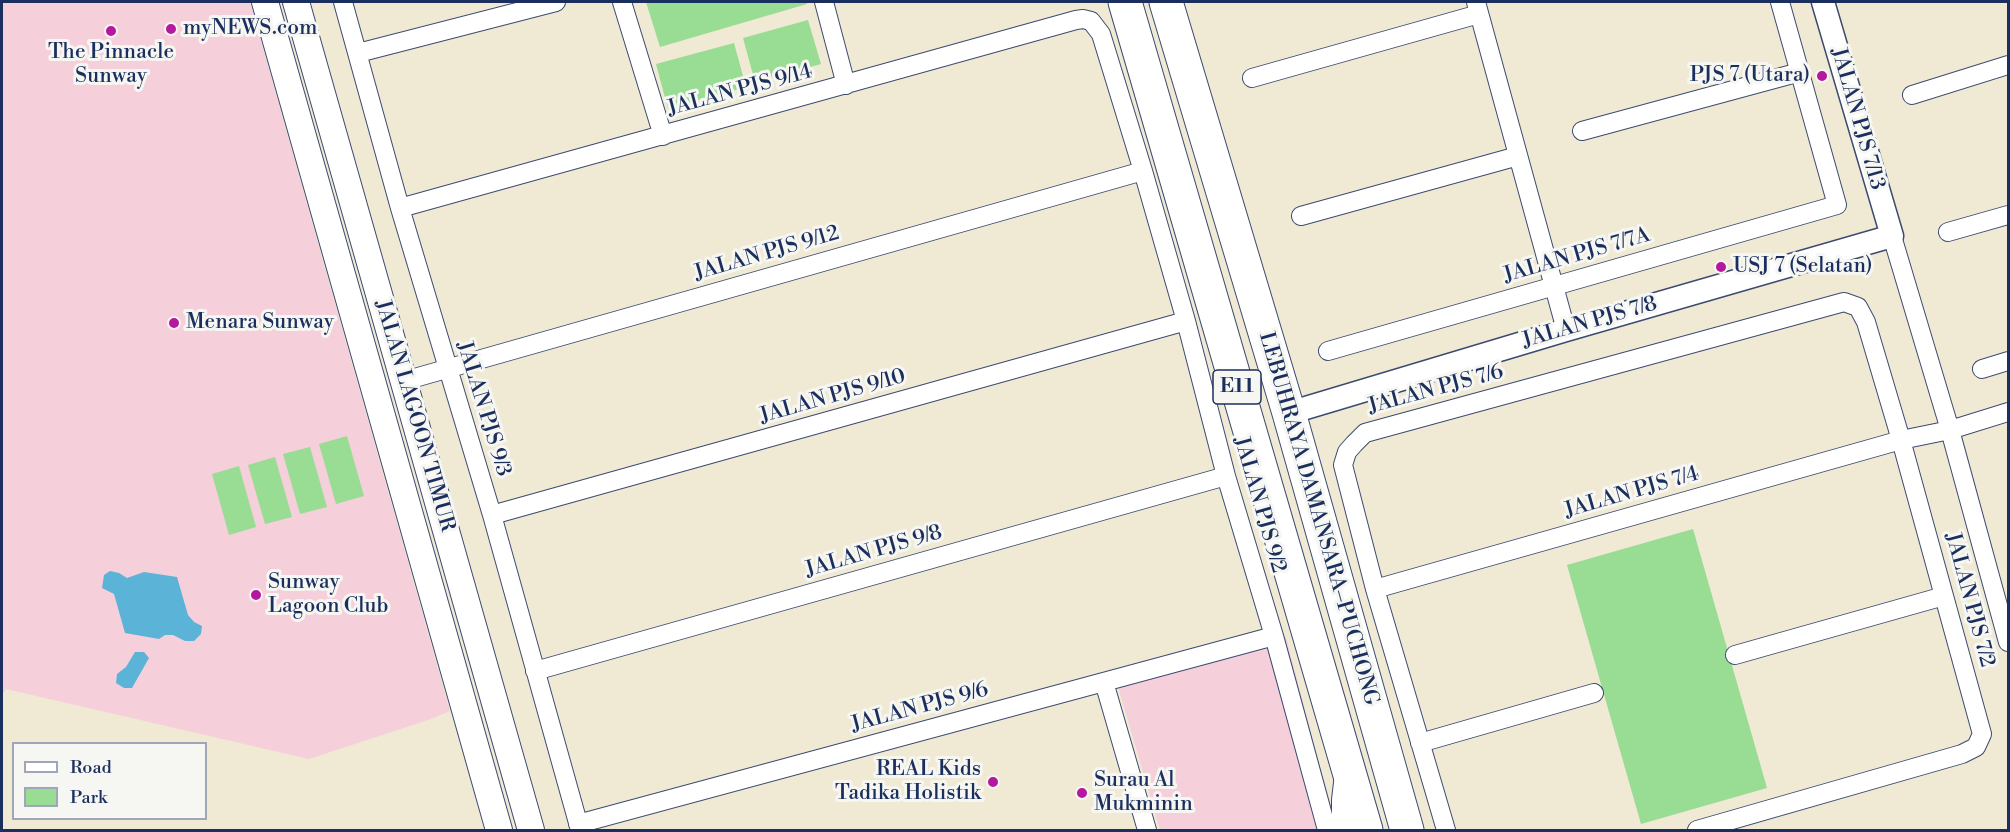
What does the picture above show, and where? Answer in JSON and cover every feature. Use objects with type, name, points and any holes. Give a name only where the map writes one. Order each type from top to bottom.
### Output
[{"type":"highway","name":"LEBUHRAYA DAMANSARA–PUCHONG","points":[[1125,2],[1365,831]]},
{"type":"highway","name":"LEBUHRAYA DAMANSARA–PUCHONG","points":[[1166,2],[1289,414],[1407,831]]},
{"type":"main road","name":"JALAN LAGOON TIMUR","points":[[265,2],[499,831]]},
{"type":"main road","name":"JALAN LAGOON TIMUR","points":[[296,2],[531,831]]},
{"type":"main road","points":[[288,82],[317,73]]},
{"type":"main road","points":[[1345,831],[1345,800],[1349,772]]},
{"type":"street","name":"JALAN PJS 9/3","points":[[343,2],[400,208],[492,515],[579,827]]},
{"type":"street","points":[[358,53],[556,2]]},
{"type":"street","points":[[622,2],[663,136]]},
{"type":"street","points":[[824,2],[846,85]]},
{"type":"street","points":[[1582,131],[1800,72],[1780,2]]},
{"type":"street","name":"JALAN PJS 7/13","points":[[1823,2],[1892,236]]},
{"type":"street","points":[[1252,78],[1477,8],[1566,330]]},
{"type":"street","name":"JALAN PJS 9/14","points":[[400,208],[1076,20],[1091,21]]},
{"type":"street","name":"JALAN PJS 9/2","points":[[1091,21],[1101,34],[1143,171],[1186,321],[1226,476],[1274,636],[1327,831]]},
{"type":"street","points":[[1912,95],[2008,65]]},
{"type":"street","name":"JALAN PJS 7/7A","points":[[1328,351],[1838,205],[1800,72]]},
{"type":"street","points":[[1301,216],[1518,156]]},
{"type":"street","name":"JALAN PJS 9/12","points":[[404,381],[1143,171]]},
{"type":"street","points":[[1948,232],[2008,215]]},
{"type":"street","points":[[1892,236],[1950,430],[2008,642]]},
{"type":"street","name":"JALAN PJS 7/8","points":[[1289,414],[1566,330],[1892,236]]},
{"type":"street","name":"JALAN PJS 7/6","points":[[1375,589],[1343,465],[1347,452],[1365,433],[1844,302],[1858,307],[1866,322],[1901,440]]},
{"type":"street","name":"JALAN PJS 9/10","points":[[492,515],[1186,321]]},
{"type":"street","points":[[1982,369],[2008,361]]},
{"type":"street","points":[[1901,440],[1950,430],[2008,412]]},
{"type":"street","name":"JALAN PJS 7/4","points":[[1375,589],[1901,440]]},
{"type":"street","name":"JALAN PJS 7/2","points":[[1697,831],[1962,754],[1976,747],[1982,734],[1901,440]]},
{"type":"street","name":"JALAN PJS 9/8","points":[[535,671],[1226,476]]},
{"type":"street","points":[[1375,589],[1446,831]]},
{"type":"street","points":[[1735,655],[1944,596]]},
{"type":"street","name":"JALAN PJS 9/6","points":[[579,827],[1274,636]]},
{"type":"street","points":[[1104,682],[1147,831]]},
{"type":"street","points":[[1420,743],[1594,693]]},
{"type":"shaded area","points":[[2,2],[250,2],[450,711],[309,759],[6,689],[2,695]]},
{"type":"shaded area","points":[[1286,637],[1336,830],[1160,830],[1117,683]]},
{"type":"green space","points":[[646,2],[806,2],[807,4],[660,47]]},
{"type":"green space","points":[[808,20],[821,64],[755,82],[743,38]]},
{"type":"green space","points":[[734,43],[746,87],[668,109],[656,64]]},
{"type":"green space","points":[[347,436],[364,496],[336,504],[319,444]]},
{"type":"green space","points":[[310,447],[327,507],[300,514],[283,454]]},
{"type":"green space","points":[[275,457],[292,517],[265,524],[248,465]]},
{"type":"green space","points":[[239,466],[256,527],[229,535],[212,474]]},
{"type":"green space","points":[[1693,529],[1767,788],[1641,824],[1567,565]]},
{"type":"water","points":[[110,571],[127,578],[144,572],[177,577],[188,615],[202,626],[201,634],[194,641],[185,641],[173,635],[165,635],[159,639],[125,633],[114,594],[102,588],[104,575]]},
{"type":"water","points":[[135,652],[144,652],[149,658],[132,688],[124,688],[116,683],[117,674],[126,667]]},
{"type":"place","name":"myNEWS.com","points":[[171,29]]},
{"type":"place","name":"The Pinnacle Sunway","points":[[111,31]]},
{"type":"place","name":"PJS 7 (Utara)","points":[[1822,76]]},
{"type":"place","name":"USJ 7 (Selatan)","points":[[1721,267]]},
{"type":"place","name":"Menara Sunway","points":[[174,323]]},
{"type":"place","name":"Sunway Lagoon Club","points":[[256,595]]},
{"type":"place","name":"REAL Kids Tadika Holistik","points":[[993,782]]},
{"type":"place","name":"Surau Al Mukminin","points":[[1082,793]]}]
